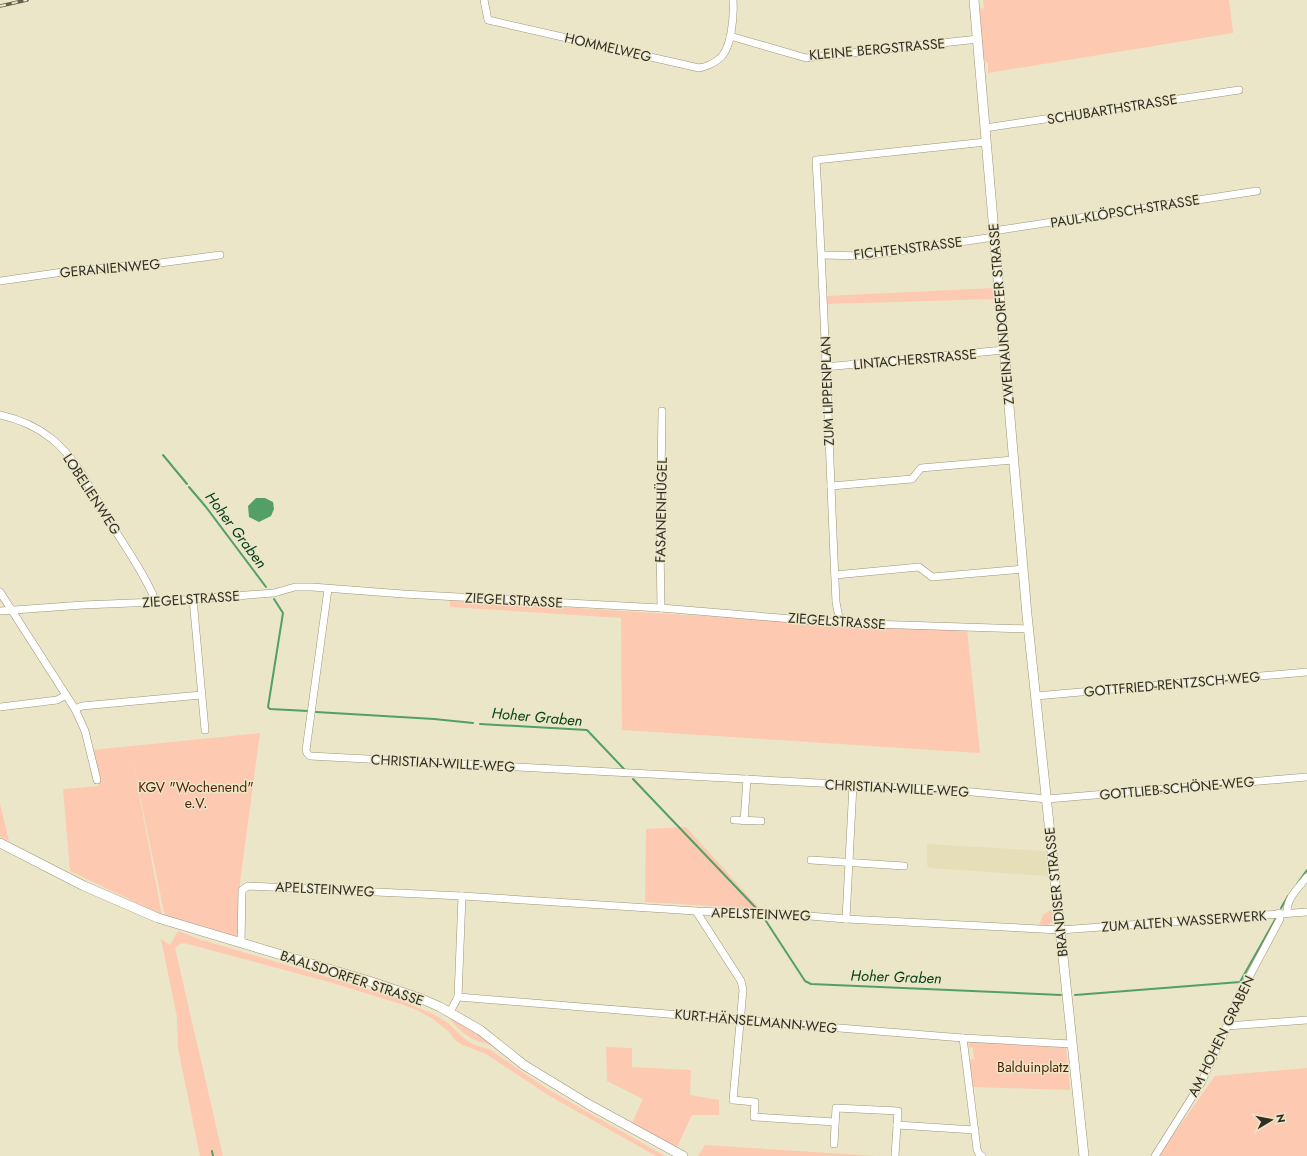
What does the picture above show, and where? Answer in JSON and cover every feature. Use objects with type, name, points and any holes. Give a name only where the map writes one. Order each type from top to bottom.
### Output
[{"type":"street","name":"HOMMELWEG","points":[[484,0],[488,20],[699,68],[705,67],[720,59],[727,47],[730,36]]},
{"type":"street","points":[[730,36],[734,10],[733,0]]},
{"type":"street","name":"ZWEINAUNDORFER STRASSE","points":[[974,0],[1028,628]]},
{"type":"street","name":"KLEINE BERGSTRASSE","points":[[730,36],[806,58],[978,39]]},
{"type":"street","name":"SCHUBARTHSTRASSE","points":[[985,128],[1239,90]]},
{"type":"street","name":"ZUM LIPPENPLAN","points":[[840,623],[836,602],[825,367],[822,255],[816,160],[986,142]]},
{"type":"street","name":"PAUL-KLÖPSCH-STRASSE","points":[[994,234],[1257,191]]},
{"type":"street","name":"FICHTENSTRASSE","points":[[822,255],[865,256],[994,234]]},
{"type":"street","name":"GERANIENWEG","points":[[0,281],[63,272],[220,256]]},
{"type":"street","name":"LINTACHERSTRASSE","points":[[825,367],[1004,350]]},
{"type":"street","name":"FASANENHÜGEL","points":[[661,608],[660,545],[662,411]]},
{"type":"street","name":"LOBELIENWEG","points":[[0,415],[35,428],[52,438],[67,453],[77,466],[146,582],[156,602]]},
{"type":"street","points":[[831,486],[912,479],[921,468],[1013,460]]},
{"type":"street","points":[[835,575],[919,567],[932,577],[1023,569]]},
{"type":"street","name":"ZIEGELSTRASSE","points":[[0,611],[83,605],[156,602],[274,593],[295,587],[312,587],[661,608],[840,623],[1028,628]]},
{"type":"street","name":"CHRISTIAN-WILLE-WEG","points":[[328,589],[306,750],[310,756],[951,790],[1047,799]]},
{"type":"street","points":[[0,592],[10,610],[75,709],[85,731],[97,780]]},
{"type":"street","points":[[193,599],[204,730]]},
{"type":"street","name":"BRANDISER STRASSE","points":[[1028,628],[1084,1156]]},
{"type":"street","name":"GOTTFRIED-RENTZSCH-WEG","points":[[1036,696],[1307,672]]},
{"type":"street","points":[[0,707],[57,700],[66,695]]},
{"type":"street","points":[[75,709],[82,706],[201,695]]},
{"type":"street","name":"GOTTLIEB-SCHÖNE-WEG","points":[[1047,799],[1307,777]]},
{"type":"street","points":[[744,821],[747,780]]},
{"type":"street","points":[[846,919],[853,785]]},
{"type":"street","points":[[734,820],[761,821]]},
{"type":"street","name":"BAALSDORFER STRASSE","points":[[0,843],[84,886],[158,918],[372,982],[422,999],[450,1012],[480,1030],[524,1065],[588,1104],[684,1156]]},
{"type":"street","points":[[810,860],[904,866]]},
{"type":"street","name":"AM HOHEN GRABEN","points":[[1155,1156],[1201,1083],[1228,1026],[1239,996],[1294,893],[1307,877]]},
{"type":"street","name":"APELSTEINWEG","points":[[241,943],[242,890],[248,886],[462,896],[696,911],[797,915],[846,919],[1060,930]]},
{"type":"street","points":[[450,1012],[458,997],[462,896]]},
{"type":"street","points":[[696,911],[741,981],[743,990],[733,1100],[755,1102],[754,1117],[835,1122]]},
{"type":"street","name":"ZUM ALTEN WASSERWERK","points":[[1060,930],[1307,912]]},
{"type":"street","name":"KURT-HÄNSELMANN-WEG","points":[[458,997],[963,1038],[1071,1044]]},
{"type":"street","points":[[1228,1026],[1307,1020]]},
{"type":"street","points":[[963,1038],[977,1149],[979,1154],[982,1156]]},
{"type":"street","points":[[834,1144],[836,1108],[898,1112],[895,1156]]},
{"type":"street","points":[[896,1125],[975,1130]]},
{"type":"shaded area","points":[[256,498],[265,498],[273,502],[274,509],[271,516],[259,522],[249,517],[248,506]]},
{"type":"shaded area","points":[[927,844],[1046,851],[1048,876],[929,868],[927,865]]},
{"type":"green space","points":[[983,0],[1229,0],[1233,33],[988,73],[988,64],[983,58],[979,9],[984,8]]},
{"type":"green space","points":[[994,288],[995,299],[826,304],[826,296]]},
{"type":"green space","points":[[450,599],[621,611],[925,629],[967,630],[980,753],[622,730],[621,618],[450,607]]},
{"type":"green space","name":"KGV \"Wochenend\" e.V.","points":[[260,733],[240,882],[240,934],[236,938],[165,917],[131,752],[162,915],[70,871],[63,789],[99,786],[92,750]]},
{"type":"green space","points":[[0,803],[9,841],[0,836]]},
{"type":"green space","points":[[686,827],[760,909],[645,902],[646,829]]},
{"type":"green space","points":[[1052,909],[1053,921],[1048,925],[1039,925],[1043,915]]},
{"type":"green space","points":[[178,931],[199,939],[394,997],[435,1015],[448,1023],[465,1039],[474,1045],[489,1049],[549,1090],[665,1156],[656,1156],[548,1095],[486,1054],[456,1041],[448,1031],[433,1019],[417,1010],[329,982],[184,943],[175,948],[223,1156],[200,1156],[178,1048],[177,1017],[161,939],[170,945]]},
{"type":"green space","points":[[450,1019],[473,1031],[493,1046],[469,1037],[459,1030]]},
{"type":"green space","name":"Balduinplatz","points":[[971,1041],[1066,1046],[1070,1090],[972,1087],[969,1060],[974,1059],[973,1048],[968,1047]]},
{"type":"green space","points":[[606,1047],[632,1048],[632,1067],[691,1070],[690,1095],[719,1100],[719,1115],[692,1115],[677,1147],[632,1123],[643,1099],[607,1081]]},
{"type":"green space","points":[[1307,1068],[1307,1156],[1158,1156],[1215,1076]]},
{"type":"green space","points":[[705,1145],[877,1156],[698,1156]]},
{"type":"waterway","name":"Hoher Graben","points":[[163,455],[187,484]]},
{"type":"waterway","name":"Hoher Graben","points":[[189,487],[206,507],[266,587]]},
{"type":"waterway","name":"Hoher Graben","points":[[274,599],[283,613],[268,707],[270,709],[308,711]]},
{"type":"waterway","name":"Hoher Graben","points":[[316,712],[434,719],[473,723]]},
{"type":"waterway","name":"Hoher Graben","points":[[480,724],[587,730],[624,769]]},
{"type":"waterway","name":"Hoher Graben","points":[[633,779],[756,908]]},
{"type":"waterway","name":"Hoher Graben","points":[[1297,884],[1307,870]]},
{"type":"waterway","name":"Hoher Graben","points":[[1281,908],[1288,896]]},
{"type":"waterway","name":"Hoher Graben","points":[[764,918],[805,981],[811,984],[1061,995]]},
{"type":"waterway","name":"Hoher Graben","points":[[1075,995],[1240,982],[1276,918]]},
{"type":"waterway","points":[[212,1151],[213,1156]]},
{"type":"railway","points":[[0,6],[27,0]]}]
